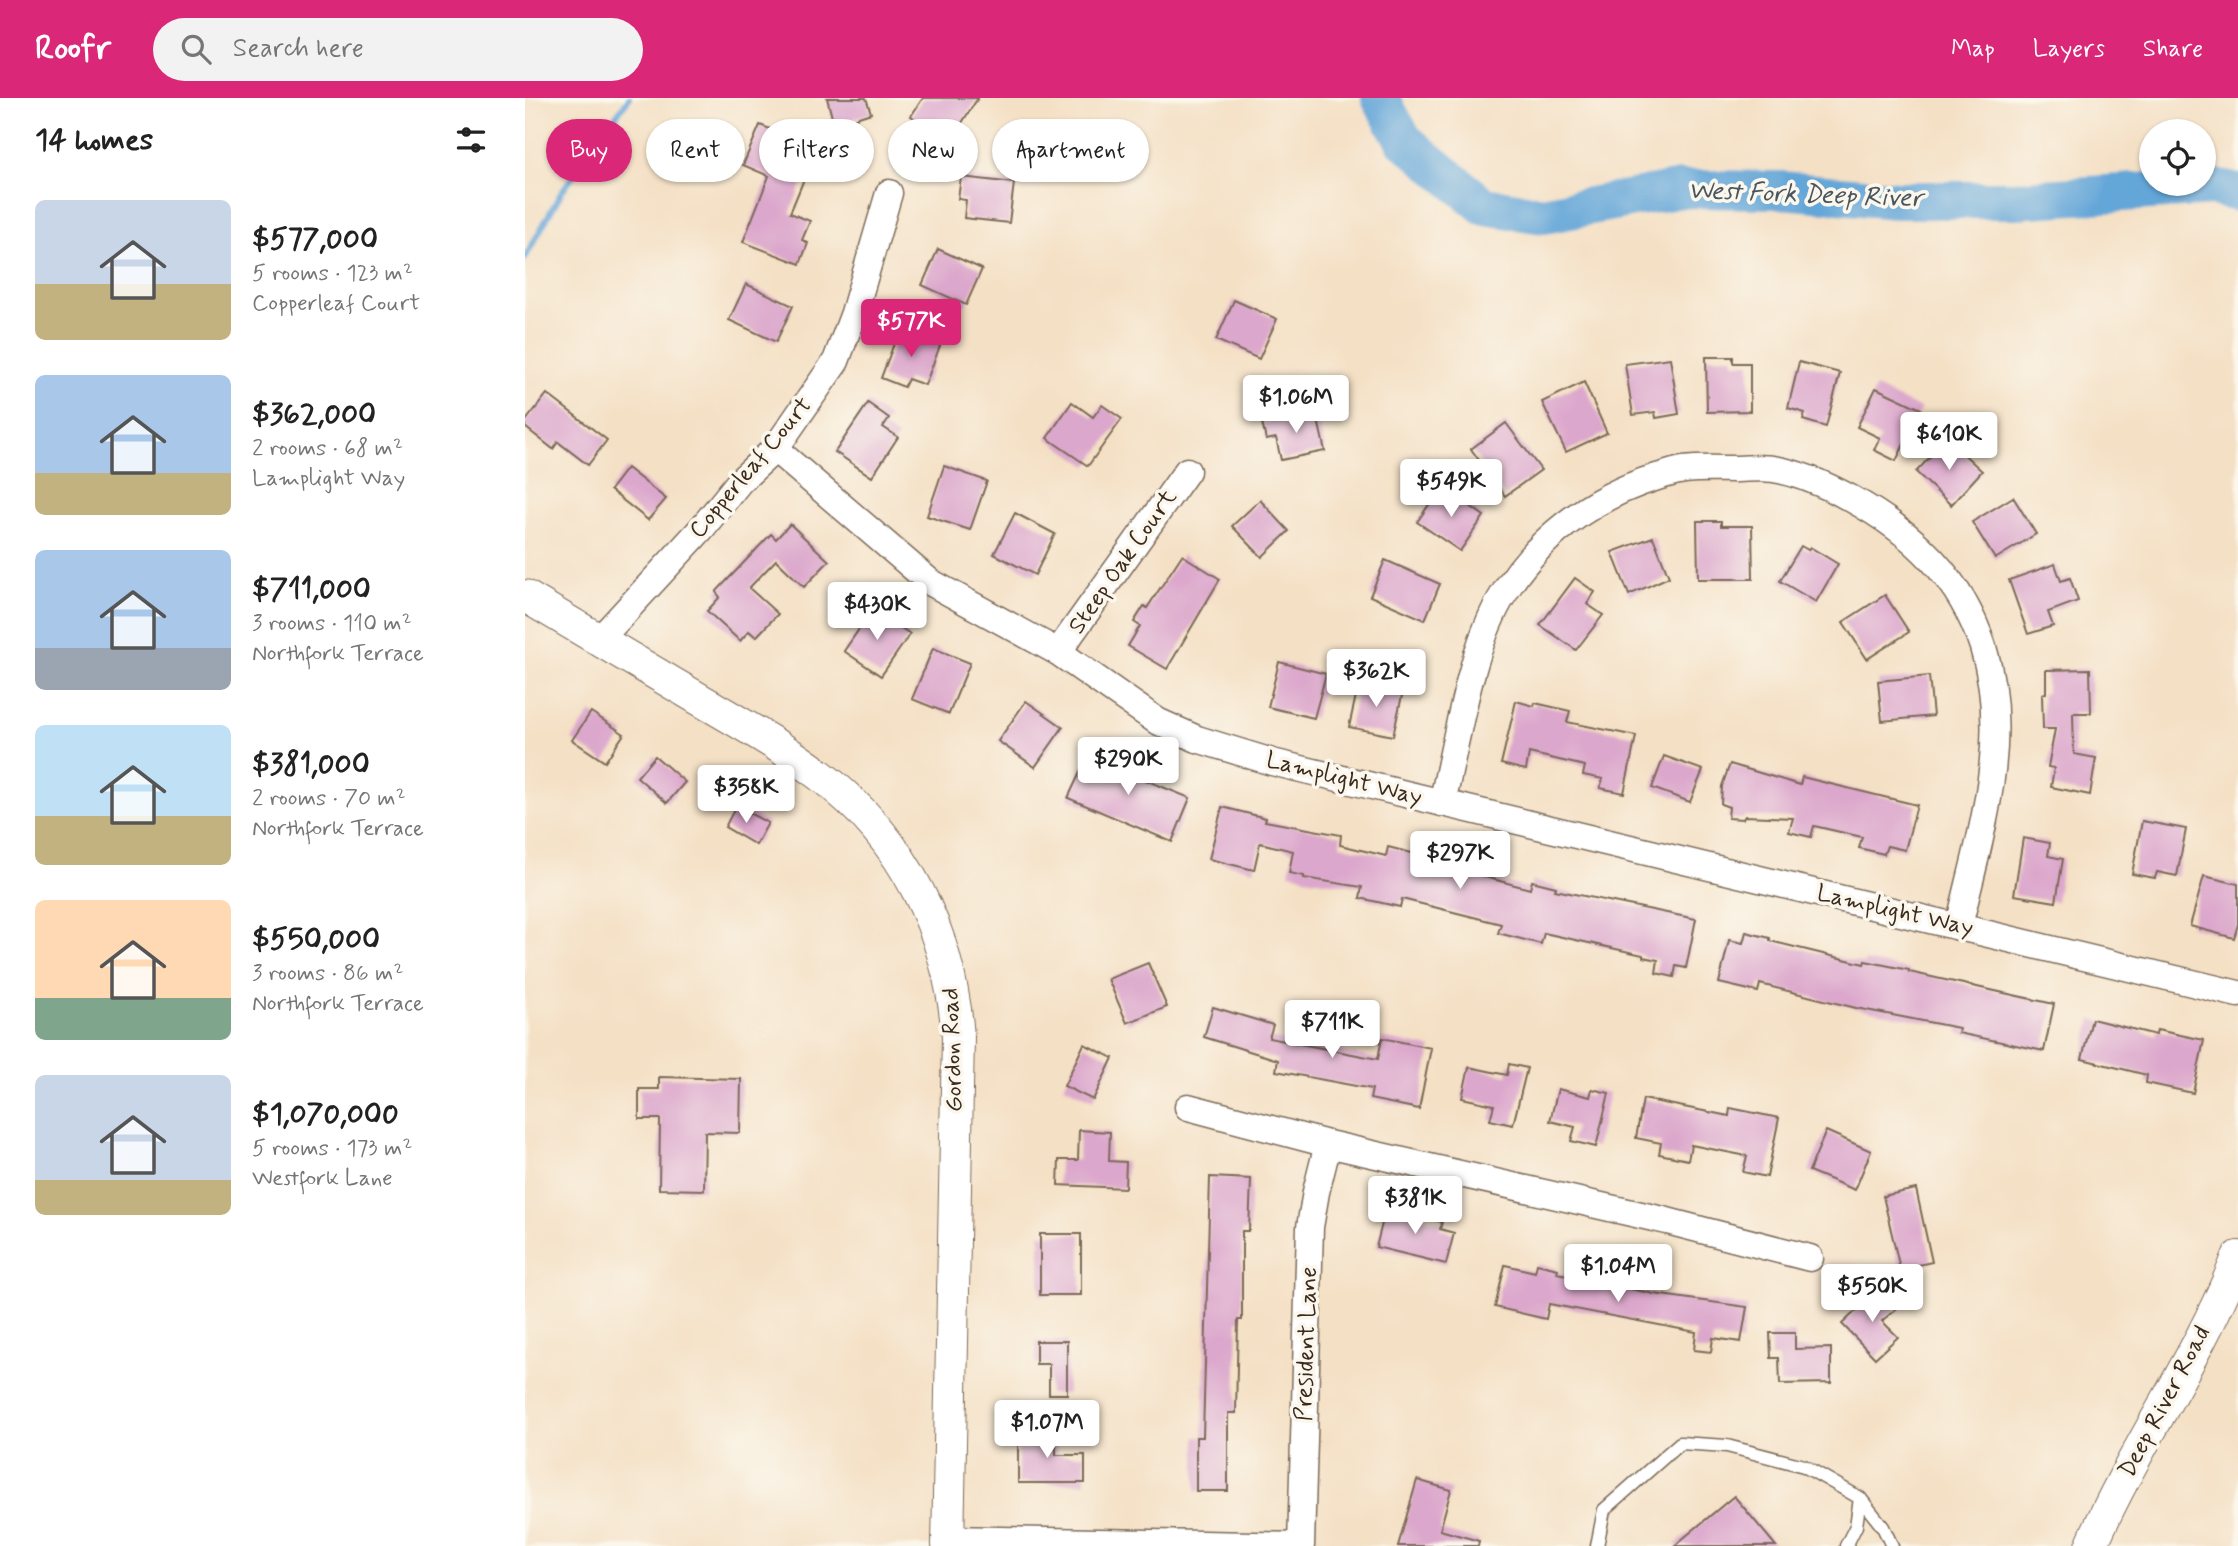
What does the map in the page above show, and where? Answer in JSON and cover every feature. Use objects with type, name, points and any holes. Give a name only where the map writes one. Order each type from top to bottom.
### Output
[{"type":"street","name":"Copperleaf Court","points":[[599,640],[702,528],[740,481],[775,449],[836,361],[854,313],[889,193]]},
{"type":"street","name":"Lamplight Way","points":[[775,449],[930,582],[1058,652],[1157,721],[1197,739],[1272,762],[2238,994]]},
{"type":"street","points":[[1442,803],[1483,634],[1500,600],[1527,560],[1588,506],[1633,484],[1682,470],[1773,469],[1823,483],[1895,524],[1922,547],[1966,607],[1983,648],[1992,688],[1995,730],[1993,776],[1959,926]]},
{"type":"street","name":"Steep Oak Court","points":[[1058,652],[1187,471]]},
{"type":"street","name":"Gordon Road","points":[[525,596],[744,725],[821,776],[882,835],[912,878],[927,908],[950,974],[958,1037],[949,1543]]},
{"type":"street","points":[[1188,1107],[1328,1144],[1668,1221],[1810,1258]]},
{"type":"street","name":"President Lane","points":[[1301,1546],[1310,1227],[1328,1144]]},
{"type":"street","name":"Deep River Road","points":[[2091,1546],[2204,1330],[2238,1257]]},
{"type":"street","points":[[949,1543],[1301,1546]]},
{"type":"lane","points":[[1597,1546],[1604,1510],[1680,1443],[1727,1446],[1804,1466],[1860,1498],[1883,1527],[1892,1546]]},
{"type":"lane","points":[[1846,1546],[1856,1526],[1860,1498]]},
{"type":"building","points":[[827,98],[866,98],[871,113],[852,119],[832,119]]},
{"type":"building","points":[[923,98],[978,98],[964,119],[916,119],[911,116]]},
{"type":"building","points":[[759,127],[759,172],[745,166]]},
{"type":"building","points":[[978,179],[1014,183],[1009,223],[964,218],[966,200],[958,199],[960,182],[978,182]]},
{"type":"building","points":[[767,182],[803,182],[790,213],[810,221],[802,240],[808,243],[800,264],[743,242]]},
{"type":"building","points":[[938,249],[982,269],[966,305],[922,285]]},
{"type":"building","points":[[746,284],[793,306],[776,342],[729,320]]},
{"type":"building","points":[[1234,300],[1277,319],[1259,359],[1216,340]]},
{"type":"building","points":[[900,328],[941,343],[925,385],[908,379],[904,387],[881,378]]},
{"type":"building","points":[[1706,357],[1733,357],[1733,363],[1750,363],[1750,411],[1707,412]]},
{"type":"building","points":[[1670,358],[1679,414],[1656,418],[1655,412],[1633,415],[1625,364]]},
{"type":"building","points":[[1799,362],[1840,373],[1826,427],[1803,420],[1805,413],[1788,408]]},
{"type":"building","points":[[1584,382],[1607,433],[1566,452],[1542,402]]},
{"type":"building","points":[[1876,388],[1921,409],[1896,461],[1874,450],[1880,438],[1857,427]]},
{"type":"building","points":[[547,394],[607,440],[588,465],[558,442],[553,449],[525,427],[525,422]]},
{"type":"building","points":[[1072,402],[1093,417],[1102,405],[1122,419],[1088,466],[1047,438]]},
{"type":"building","points":[[868,403],[889,418],[883,427],[898,437],[872,477],[835,452]]},
{"type":"building","points":[[1316,411],[1325,451],[1281,460],[1276,438],[1266,440],[1262,423]]},
{"type":"building","points":[[1506,423],[1541,470],[1505,496],[1471,449]]},
{"type":"building","points":[[1947,439],[1982,471],[1951,505],[1916,472]]},
{"type":"building","points":[[944,466],[987,481],[970,530],[927,516]]},
{"type":"building","points":[[627,468],[666,499],[648,520],[610,490]]},
{"type":"building","points":[[1442,486],[1484,516],[1460,551],[1417,522]]},
{"type":"building","points":[[2013,497],[2036,534],[1995,559],[1972,522]]},
{"type":"building","points":[[1260,500],[1289,531],[1262,557],[1232,526]]},
{"type":"building","points":[[1015,513],[1055,534],[1035,575],[994,554]]},
{"type":"building","points":[[1697,521],[1721,521],[1721,526],[1752,526],[1753,579],[1698,579]]},
{"type":"building","points":[[790,524],[829,561],[804,587],[776,560],[749,588],[778,614],[756,637],[749,631],[740,641],[707,611],[720,597],[716,592],[771,534],[776,539]]},
{"type":"building","points":[[1653,537],[1669,577],[1629,595],[1612,552]]},
{"type":"building","points":[[1801,546],[1808,550],[1810,547],[1838,564],[1816,602],[1780,581]]},
{"type":"building","points":[[1182,555],[1220,579],[1167,669],[1128,646],[1140,626],[1134,622],[1144,606],[1147,608]]},
{"type":"building","points":[[1385,560],[1440,584],[1425,620],[1370,596]]},
{"type":"building","points":[[2055,564],[2061,581],[2070,578],[2078,601],[2048,612],[2053,626],[2028,634],[2009,580]]},
{"type":"building","points":[[1575,578],[1595,592],[1587,604],[1603,615],[1576,650],[1540,625]]},
{"type":"building","points":[[1885,595],[1909,632],[1867,659],[1843,622]]},
{"type":"building","points":[[873,609],[910,634],[881,676],[844,651]]},
{"type":"building","points":[[933,648],[970,663],[949,714],[912,699]]},
{"type":"building","points":[[1279,662],[1326,674],[1314,718],[1268,707]]},
{"type":"building","points":[[2090,669],[2091,713],[2073,713],[2074,754],[2096,758],[2090,795],[2051,787],[2054,768],[2048,767],[2055,729],[2043,729],[2042,694],[2046,693],[2046,670]]},
{"type":"building","points":[[1929,676],[1933,716],[1882,721],[1878,681]]},
{"type":"building","points":[[1359,682],[1403,691],[1393,736],[1349,727]]},
{"type":"building","points":[[1026,701],[1063,727],[1035,767],[998,741]]},
{"type":"building","points":[[1516,701],[1570,711],[1567,722],[1636,736],[1624,793],[1600,788],[1603,779],[1583,775],[1585,766],[1529,753],[1526,770],[1501,764]]},
{"type":"building","points":[[591,712],[624,734],[605,762],[572,740]]},
{"type":"building","points":[[1091,749],[1131,767],[1128,773],[1190,798],[1172,842],[1068,798]]},
{"type":"building","points":[[655,756],[685,782],[667,803],[637,777]]},
{"type":"building","points":[[1664,756],[1703,770],[1690,802],[1652,788]]},
{"type":"building","points":[[1730,764],[1800,785],[1802,777],[1917,805],[1905,850],[1887,846],[1884,854],[1859,848],[1862,837],[1814,826],[1811,837],[1789,832],[1793,818],[1728,818],[1729,807],[1721,804],[1722,786]]},
{"type":"building","points":[[736,806],[768,823],[756,845],[725,827]]},
{"type":"building","points":[[1222,807],[1266,818],[1265,821],[1341,835],[1340,845],[1386,856],[1388,847],[1483,871],[1481,876],[1530,889],[1532,881],[1556,887],[1555,890],[1696,919],[1686,968],[1676,966],[1674,977],[1656,973],[1658,960],[1643,955],[1544,933],[1541,944],[1498,933],[1501,924],[1402,899],[1400,907],[1360,898],[1362,887],[1289,873],[1293,851],[1260,843],[1254,870],[1209,859]]},
{"type":"building","points":[[2142,821],[2186,829],[2177,876],[2157,872],[2155,878],[2132,874]]},
{"type":"building","points":[[2023,838],[2050,843],[2048,856],[2063,859],[2056,902],[2014,895]]},
{"type":"building","points":[[2204,876],[2238,884],[2238,924],[2234,938],[2190,926]]},
{"type":"building","points":[[1746,932],[1770,938],[1770,941],[1864,964],[1865,961],[1909,970],[2054,1004],[2044,1051],[1958,1033],[1959,1028],[1856,1008],[1760,984],[1758,992],[1719,983],[1729,940],[1743,943]]},
{"type":"building","points":[[1148,963],[1167,1007],[1127,1023],[1108,979]]},
{"type":"building","points":[[1213,1007],[1273,1025],[1269,1038],[1378,1059],[1382,1038],[1431,1048],[1419,1109],[1370,1099],[1372,1089],[1276,1071],[1278,1060],[1204,1037]]},
{"type":"building","points":[[2092,1019],[2156,1035],[2157,1030],[2204,1040],[2193,1093],[2146,1083],[2147,1075],[2082,1059]]},
{"type":"building","points":[[1084,1044],[1113,1058],[1093,1100],[1064,1086]]},
{"type":"building","points":[[1509,1064],[1527,1068],[1513,1125],[1490,1120],[1494,1105],[1462,1098],[1469,1067],[1507,1075]]},
{"type":"building","points":[[659,1077],[741,1079],[740,1133],[705,1132],[704,1190],[659,1189],[660,1119],[639,1119],[639,1089],[659,1089]]},
{"type":"building","points":[[1558,1089],[1590,1097],[1592,1089],[1609,1093],[1596,1147],[1571,1141],[1575,1127],[1550,1121]]},
{"type":"building","points":[[1643,1099],[1729,1116],[1730,1108],[1779,1118],[1767,1177],[1743,1172],[1747,1156],[1691,1145],[1688,1160],[1659,1154],[1661,1143],[1636,1138]]},
{"type":"building","points":[[1079,1130],[1110,1132],[1109,1161],[1126,1162],[1125,1188],[1058,1185],[1059,1160],[1078,1160]]},
{"type":"building","points":[[1826,1131],[1871,1151],[1855,1190],[1809,1171]]},
{"type":"building","points":[[1210,1177],[1251,1179],[1249,1231],[1242,1231],[1242,1320],[1238,1320],[1236,1413],[1228,1413],[1228,1491],[1196,1491],[1196,1437],[1203,1437]]},
{"type":"building","points":[[1916,1189],[1932,1262],[1900,1269],[1883,1196]]},
{"type":"building","points":[[1386,1208],[1442,1222],[1440,1229],[1454,1233],[1446,1264],[1376,1247]]},
{"type":"building","points":[[1040,1234],[1081,1234],[1081,1295],[1040,1295]]},
{"type":"building","points":[[1537,1264],[1558,1269],[1557,1273],[1654,1294],[1747,1307],[1741,1342],[1713,1338],[1711,1352],[1694,1350],[1696,1332],[1549,1304],[1546,1319],[1495,1307],[1505,1265],[1535,1272]]},
{"type":"building","points":[[1878,1290],[1896,1309],[1882,1321],[1898,1337],[1875,1358],[1842,1324]]},
{"type":"building","points":[[1770,1333],[1795,1333],[1795,1349],[1831,1348],[1831,1383],[1780,1384],[1779,1358],[1771,1358]]},
{"type":"building","points":[[1036,1341],[1067,1341],[1067,1394],[1049,1394],[1049,1364],[1036,1364]]},
{"type":"building","points":[[1018,1430],[1056,1430],[1056,1455],[1085,1455],[1085,1483],[1018,1483]]},
{"type":"building","points":[[1417,1480],[1451,1490],[1440,1530],[1479,1541],[1478,1546],[1398,1546]]},
{"type":"building","points":[[1734,1496],[1776,1546],[1674,1546]]},
{"type":"waterway","points":[[525,258],[562,191],[629,98]]},
{"type":"waterway","name":"West Fork Deep River","points":[[1380,98],[1404,140],[1484,206],[1543,215],[1681,189],[1781,190],[1896,200],[2014,200],[2212,187],[2238,193]]}]
